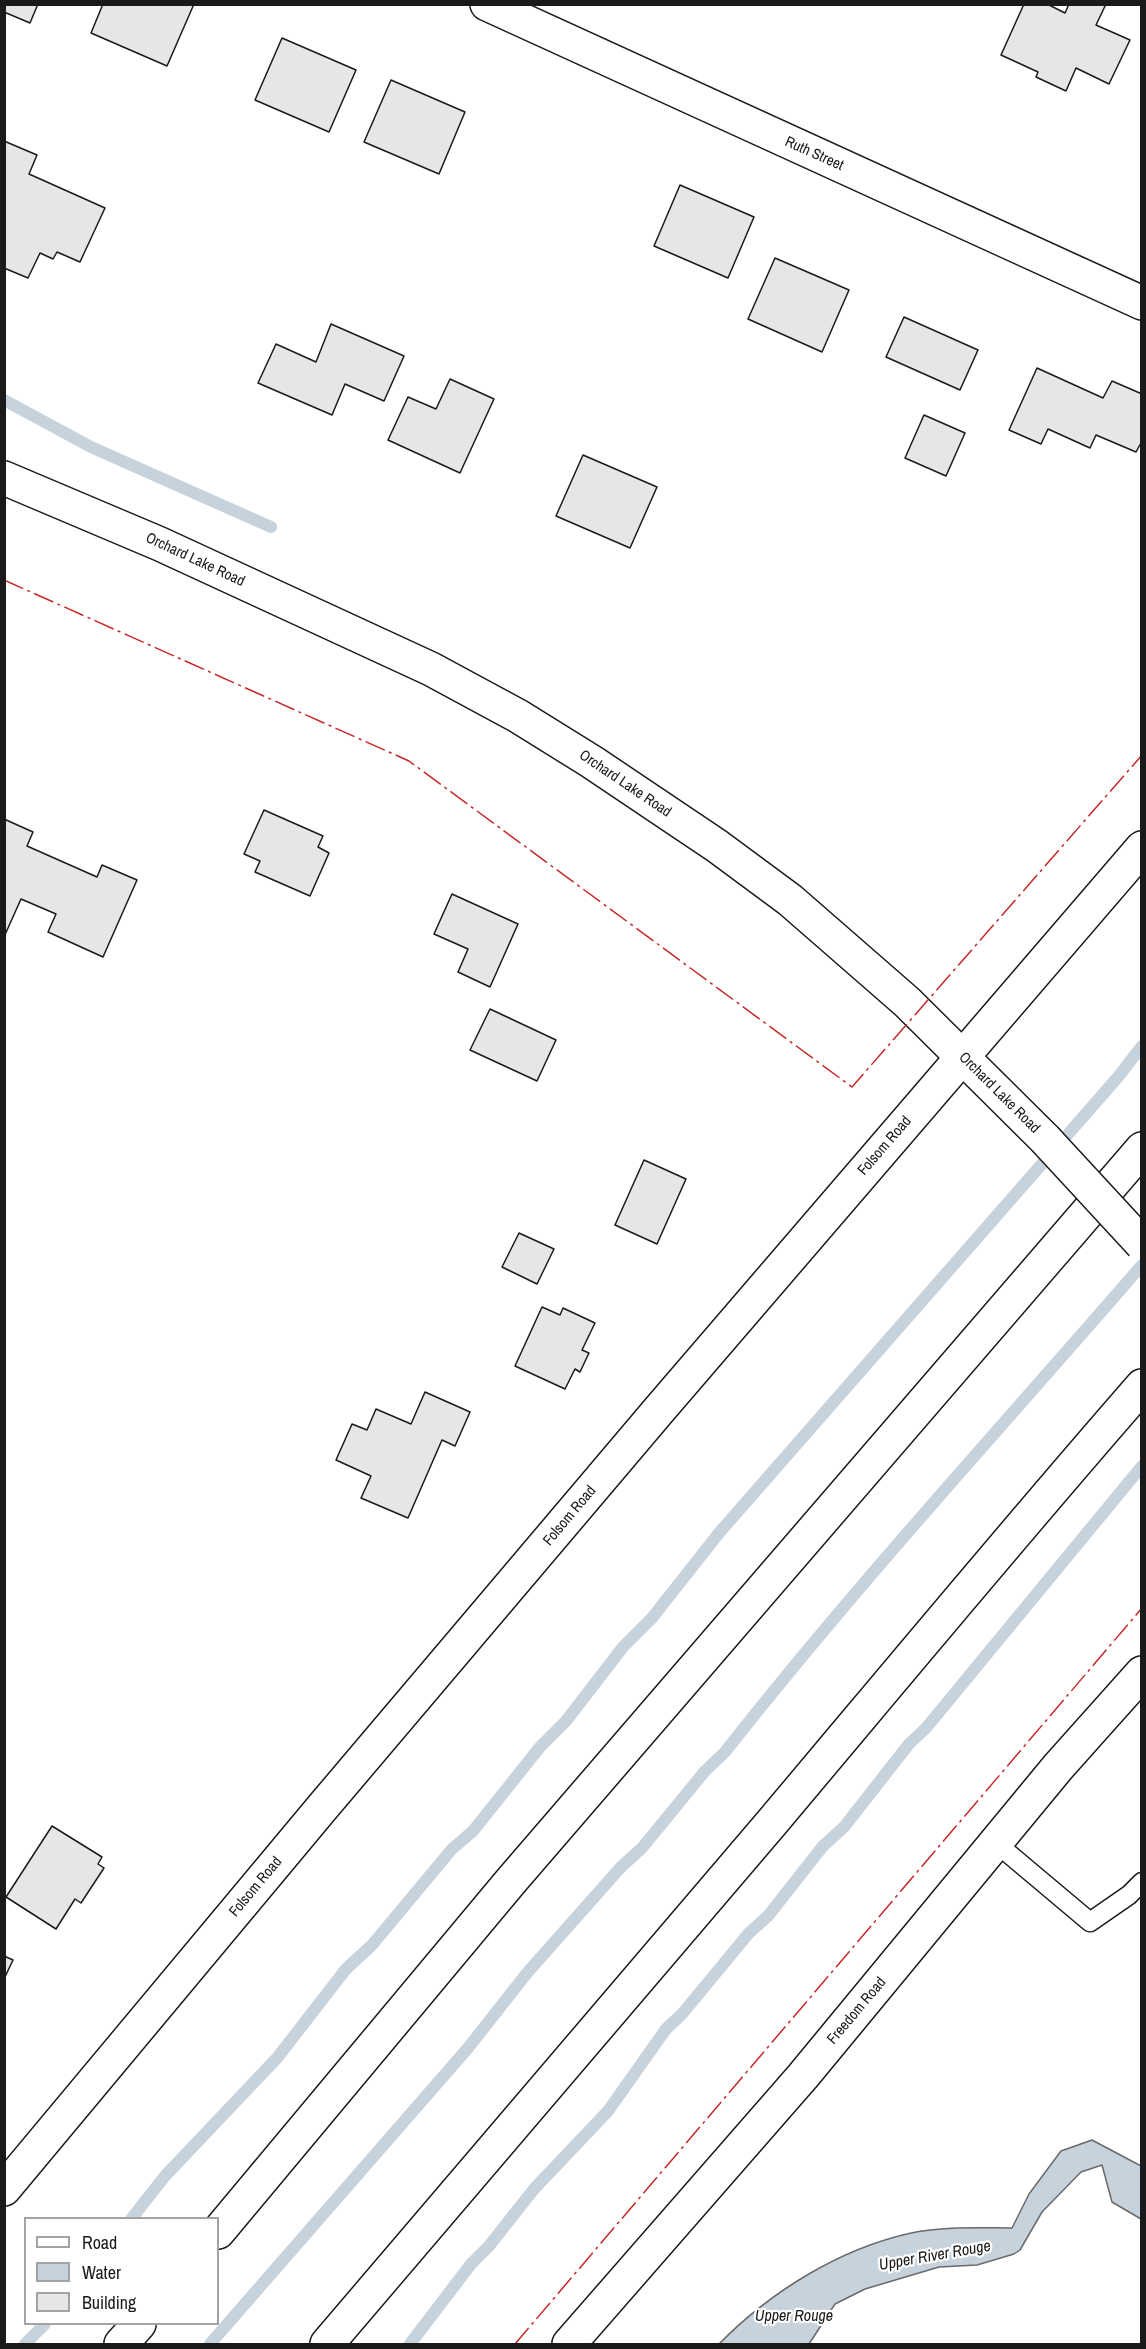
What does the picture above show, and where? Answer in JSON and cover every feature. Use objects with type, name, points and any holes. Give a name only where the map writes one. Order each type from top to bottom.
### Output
[{"type":"main road","name":"Ruth Street","points":[[487,4],[1142,303]]},
{"type":"main road","name":"Orchard Lake Road","points":[[4,478],[160,544],[390,650],[518,716],[592,762],[708,840],[790,900],[907,1002],[1045,1138],[1142,1244]]},
{"type":"main road","name":"Folsom Road","points":[[4,2189],[321,1809],[1142,848]]},
{"type":"main road","points":[[219,2231],[511,1881],[1142,1149]]},
{"type":"main road","points":[[327,2344],[525,2108],[773,1821],[999,1548],[1142,1386]]},
{"type":"main road","name":"Freedom Road","points":[[569,2344],[803,2076],[1058,1767],[1142,1673]]},
{"type":"main road","points":[[121,2344],[138,2325]]},
{"type":"lane","points":[[996,1843],[1090,1922],[1130,1895],[1142,1882]]},
{"type":"water","name":"Upper Rouge","points":[[1092,2140],[1141,2166],[1141,2219],[1112,2202],[1102,2165],[1081,2172],[1042,2212],[1020,2250],[1014,2254],[977,2265],[939,2267],[865,2289],[835,2304],[809,2344],[719,2344],[760,2307],[783,2290],[832,2261],[858,2250],[884,2240],[936,2229],[1012,2228],[1029,2194],[1061,2151]]},
{"type":"building","points":[[4,4],[38,4],[30,23],[4,12]]},
{"type":"building","points":[[103,4],[194,4],[167,66],[91,33]]},
{"type":"building","points":[[1024,4],[1047,4],[1065,13],[1069,4],[1106,4],[1096,25],[1130,40],[1109,84],[1076,68],[1066,91],[1036,77],[1038,72],[1001,55]]},
{"type":"building","points":[[282,38],[356,70],[329,132],[255,100]]},
{"type":"building","points":[[391,80],[465,112],[439,174],[364,142]]},
{"type":"building","points":[[4,141],[37,155],[29,174],[105,208],[80,262],[57,252],[53,259],[40,253],[28,278],[4,268]]},
{"type":"building","points":[[680,185],[754,217],[728,278],[654,246]]},
{"type":"building","points":[[775,258],[849,290],[822,352],[748,319]]},
{"type":"building","points":[[904,317],[978,350],[960,390],[886,357]]},
{"type":"building","points":[[331,324],[404,356],[384,401],[345,384],[332,415],[258,383],[276,344],[316,362]]},
{"type":"building","points":[[1037,368],[1103,398],[1112,381],[1142,394],[1142,441],[1136,452],[1096,435],[1090,448],[1048,429],[1041,444],[1009,430]]},
{"type":"building","points":[[450,379],[494,399],[460,473],[388,440],[408,397],[436,409]]},
{"type":"building","points":[[924,415],[965,433],[946,476],[905,458]]},
{"type":"building","points":[[583,455],[657,487],[630,548],[556,516]]},
{"type":"building","points":[[264,810],[323,836],[318,847],[329,853],[310,896],[255,872],[260,861],[244,854]]},
{"type":"building","points":[[4,819],[33,832],[27,846],[97,877],[102,865],[137,880],[103,957],[48,932],[56,914],[21,899],[4,937]]},
{"type":"building","points":[[452,894],[518,924],[490,987],[458,972],[468,949],[434,934]]},
{"type":"building","points":[[490,1009],[556,1040],[537,1081],[470,1050]]},
{"type":"building","points":[[644,1160],[686,1179],[657,1244],[615,1225]]},
{"type":"building","points":[[519,1233],[554,1249],[537,1284],[502,1267]]},
{"type":"building","points":[[542,1307],[560,1315],[563,1308],[595,1323],[582,1350],[589,1353],[580,1372],[575,1369],[565,1389],[515,1366]]},
{"type":"building","points":[[425,1392],[470,1412],[455,1446],[442,1440],[408,1518],[361,1498],[371,1476],[336,1460],[352,1424],[367,1430],[376,1409],[411,1424]]},
{"type":"building","points":[[52,1826],[102,1857],[98,1864],[104,1868],[81,1903],[75,1899],[56,1929],[6,1897]]},
{"type":"building","points":[[4,1956],[13,1960],[4,1979]]},
{"type":"waterway","points":[[4,400],[91,447],[271,527]]},
{"type":"waterway","points":[[133,2217],[165,2176],[277,2058],[346,1969],[372,1945],[452,1849],[473,1831],[540,1747],[566,1721],[623,1647],[652,1618],[719,1533],[1118,1077],[1142,1046]]},
{"type":"waterway","points":[[210,2344],[468,2048],[527,1973],[621,1867],[642,1848],[705,1771],[725,1752],[878,1567],[1142,1265]]},
{"type":"waterway","points":[[410,2344],[471,2264],[489,2246],[534,2189],[608,2111],[666,2029],[682,2014],[749,1933],[768,1916],[823,1846],[844,1827],[909,1744],[926,1728],[1142,1466]]},
{"type":"waterway","points":[[25,2344],[44,2325]]},
{"type":"power","points":[[4,580],[409,761],[852,1087],[1142,755]]},
{"type":"power","points":[[515,2344],[1142,1608]]},
{"type":"water label","name":"Upper River Rouge","points":[[935,2256]]}]
